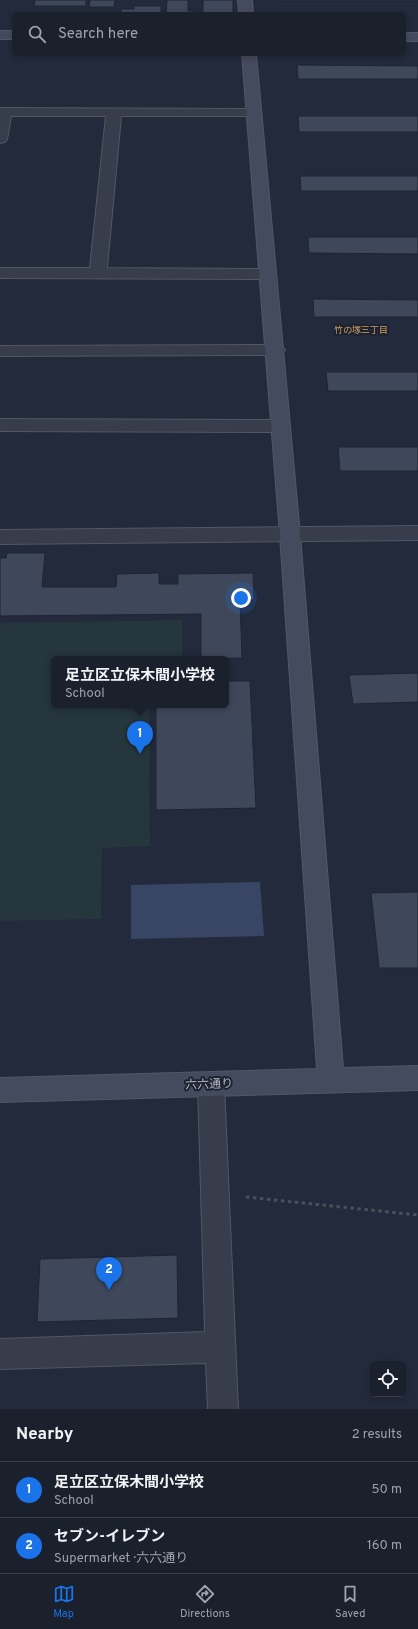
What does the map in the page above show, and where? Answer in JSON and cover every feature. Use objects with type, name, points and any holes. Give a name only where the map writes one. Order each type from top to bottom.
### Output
[{"type":"street","points":[[245,0],[246,12]]},
{"type":"street","points":[[0,35],[12,35]]},
{"type":"street","points":[[406,36],[418,37]]},
{"type":"street","points":[[249,56],[267,274],[276,350],[331,1080]]},
{"type":"street","points":[[0,139],[3,112],[253,112]]},
{"type":"street","points":[[98,273],[114,112]]},
{"type":"street","points":[[0,273],[267,274]]},
{"type":"street","points":[[0,351],[276,350]]},
{"type":"street","points":[[0,425],[281,426]]},
{"type":"street","points":[[0,537],[418,533]]},
{"type":"street","name":"六六通り","points":[[0,1090],[418,1078]]},
{"type":"street","points":[[211,1084],[223,1409]]},
{"type":"street","points":[[0,1354],[221,1346]]},
{"type":"path","points":[[216,1194],[418,1215]]},
{"type":"shaded area","points":[[182,620],[182,656],[51,656],[51,708],[149,708],[150,846],[102,848],[101,919],[0,921],[0,623]]},
{"type":"water","points":[[260,882],[264,936],[131,939],[131,885]]},
{"type":"building","points":[[35,0],[86,0],[86,6],[34,6]]},
{"type":"building","points":[[90,0],[115,0],[114,7],[89,7]]},
{"type":"building","points":[[167,0],[188,0],[188,11],[195,11],[195,12],[166,12]]},
{"type":"building","points":[[203,0],[233,0],[233,12],[203,12]]},
{"type":"building","points":[[418,0],[418,1],[276,1]]},
{"type":"building","points":[[134,6],[161,6],[161,12],[121,12],[121,9],[134,9]]},
{"type":"building","points":[[297,65],[418,66],[418,79],[298,79]]},
{"type":"building","points":[[298,116],[418,116],[418,132],[299,132]]},
{"type":"building","points":[[300,176],[418,176],[418,191],[301,191]]},
{"type":"building","points":[[308,237],[418,237],[418,254],[309,253]]},
{"type":"building","points":[[313,299],[418,300],[418,317],[314,317]]},
{"type":"building","points":[[326,372],[418,372],[418,391],[328,391]]},
{"type":"building","points":[[338,447],[418,447],[418,471],[340,471]]},
{"type":"building","points":[[7,553],[45,553],[42,587],[116,587],[117,574],[159,573],[159,584],[178,584],[178,574],[253,573],[254,600],[240,600],[242,658],[229,658],[229,656],[201,656],[201,614],[0,616],[0,558],[6,558]]},
{"type":"building","points":[[418,673],[418,702],[353,704],[349,675]]},
{"type":"building","points":[[229,681],[250,681],[256,808],[156,810],[156,708],[229,708]]},
{"type":"building","points":[[418,892],[418,968],[379,968],[371,893]]},
{"type":"building","points":[[177,1255],[178,1318],[37,1322],[40,1259]]},
{"type":"place","name":"足立区立保木間小学校","points":[[140,754]]},
{"type":"place","name":"セブン-イレブン","points":[[109,1290]]},
{"type":"district","name":"竹の塚三丁目","points":[[361,330]]}]
